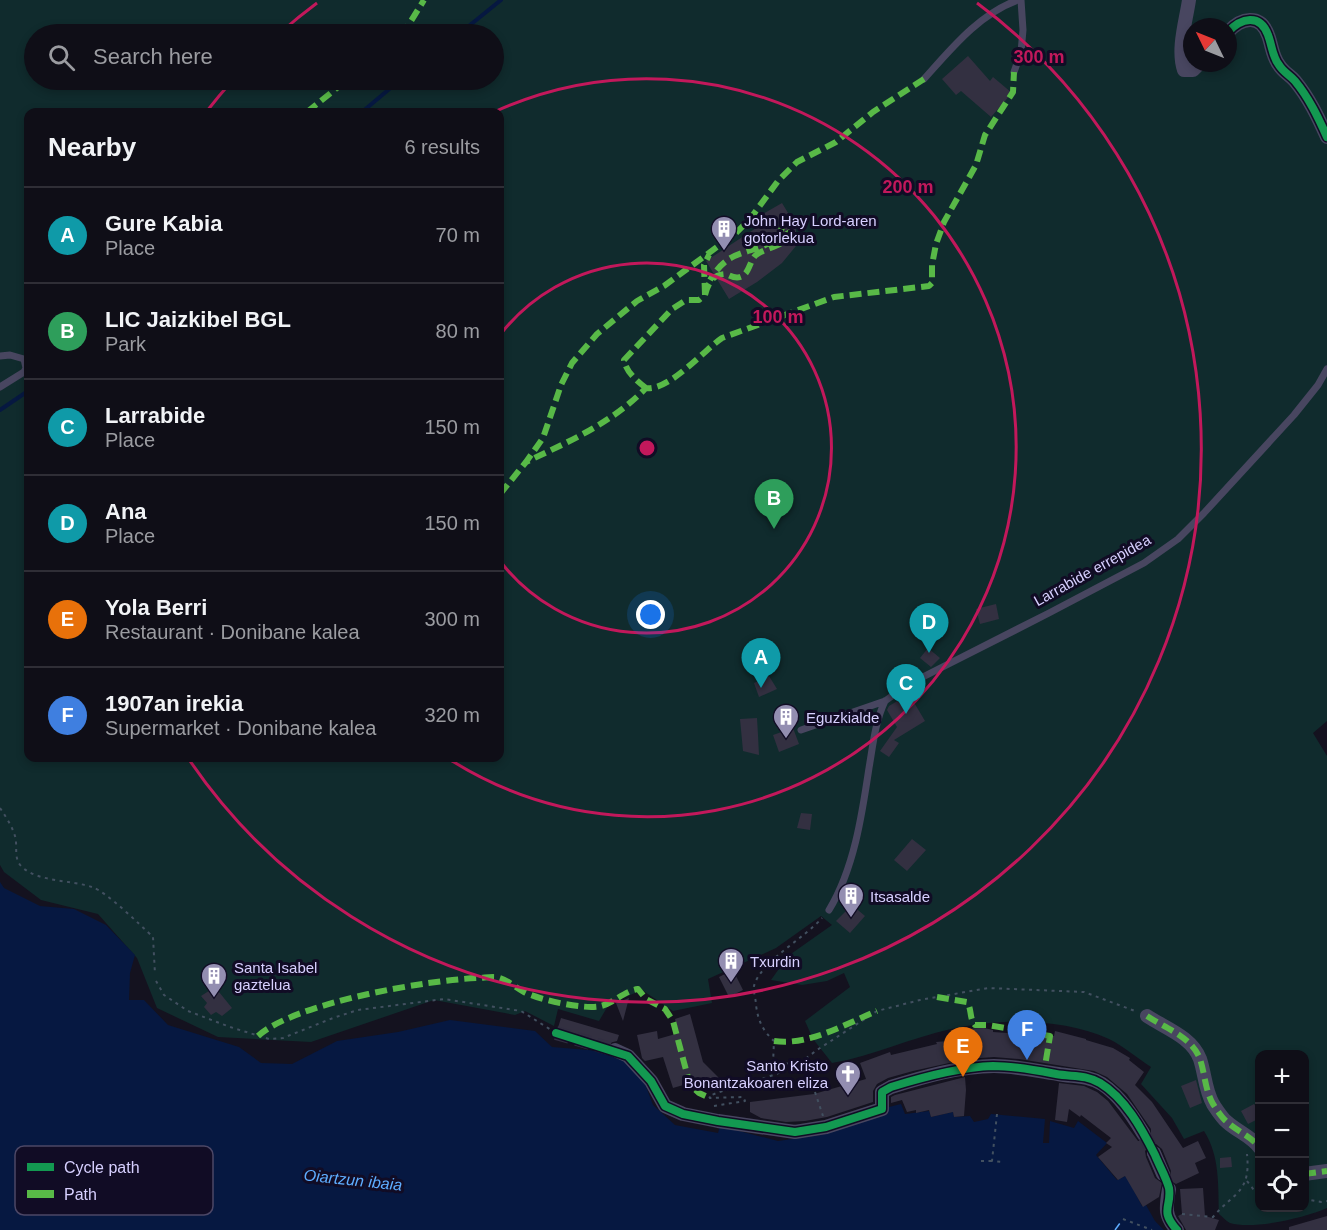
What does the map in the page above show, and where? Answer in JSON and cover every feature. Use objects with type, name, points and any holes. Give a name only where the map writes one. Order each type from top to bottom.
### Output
[{"type":"street","points":[[1187,18],[1189,0]]},
{"type":"street","points":[[1237,24],[1246,20],[1259,24],[1267,32],[1279,67],[1294,80],[1313,107],[1327,137]]},
{"type":"street","points":[[1183,47],[1183,64]]},
{"type":"street","points":[[1147,1016],[1182,1036],[1193,1047],[1200,1058],[1203,1077],[1212,1102],[1228,1123],[1252,1138],[1253,1150]]},
{"type":"street","points":[[615,1050],[628,1056],[639,1068],[651,1082],[665,1106],[683,1114],[718,1122],[795,1132],[826,1127],[882,1109],[882,1092],[891,1087],[964,1069],[993,1066],[1085,1076],[1113,1092],[1143,1133]]},
{"type":"street","points":[[1154,1153],[1163,1174]]},
{"type":"street","points":[[1309,1173],[1327,1171]]},
{"type":"street","points":[[1169,1190],[1166,1207],[1169,1221],[1177,1230]]},
{"type":"lane","points":[[924,79],[967,33],[990,14],[1020,0],[1023,30],[1021,52],[1014,72]]},
{"type":"lane","points":[[0,356],[17,356],[24,359]]},
{"type":"lane","name":"Larrabide errepidea","points":[[801,730],[885,701],[909,684],[1144,563],[1178,539],[1294,415],[1318,385],[1327,369]]},
{"type":"lane","points":[[0,387],[24,372]]},
{"type":"lane","points":[[829,910],[846,876],[865,794],[878,717],[885,701]]},
{"type":"path","points":[[0,808],[16,838],[17,860],[22,867],[45,879],[70,881],[95,888],[129,915],[153,937],[155,974]]},
{"type":"path","points":[[800,1063],[774,1064],[774,1041],[765,1033],[760,1024],[754,987],[762,973],[776,957],[814,927],[829,910]]},
{"type":"path","points":[[156,981],[164,995],[188,1011],[230,1028],[269,1039],[283,1038],[333,1018],[358,1011],[444,999],[521,1011],[556,1033]]},
{"type":"path","points":[[710,1111],[711,1107],[745,1101],[743,1097],[710,1098],[709,1096],[730,1087],[785,1071],[877,1011],[920,1000],[988,988],[1084,992],[1147,1016]]},
{"type":"path","points":[[815,1092],[826,1127]]},
{"type":"path","points":[[992,1161],[997,1114]]},
{"type":"path","points":[[1179,1214],[1213,1217],[1220,1208],[1237,1196],[1247,1181],[1253,1150]]},
{"type":"path","points":[[981,1161],[1003,1162]]},
{"type":"path","points":[[1247,1181],[1255,1191]]},
{"type":"path","points":[[1309,1200],[1327,1201]]},
{"type":"path","points":[[1123,1219],[1152,1230]]},
{"type":"green space","points":[[0,0],[1327,0],[1327,721],[1313,733],[1327,756],[1327,1208],[1305,1216],[1265,1224],[1240,1225],[1227,1221],[1219,1214],[1216,1161],[1204,1131],[1184,1139],[1172,1118],[1141,1084],[1151,1067],[1109,1039],[1091,1032],[1072,1027],[1031,1022],[969,1025],[832,1063],[813,1039],[805,1021],[850,987],[844,973],[827,981],[802,985],[771,980],[788,956],[832,925],[821,916],[776,948],[708,979],[712,1003],[673,1011],[642,990],[609,1004],[599,1021],[558,1009],[554,1026],[525,1011],[515,1015],[434,1000],[311,1042],[218,1037],[157,1008],[137,958],[98,914],[41,900],[4,872],[0,865]]},
{"type":"water","name":"Oiartzun ibaia","points":[[0,882],[4,888],[40,906],[74,909],[106,925],[135,955],[130,973],[129,1000],[144,1000],[168,1025],[239,1047],[261,1063],[292,1064],[337,1041],[398,1032],[450,1020],[535,1031],[552,1047],[617,1054],[644,1081],[653,1105],[675,1125],[718,1133],[720,1126],[778,1141],[821,1135],[888,1114],[885,1108],[901,1104],[905,1114],[929,1111],[931,1117],[953,1112],[954,1117],[970,1116],[974,1122],[988,1119],[991,1114],[1045,1119],[1043,1143],[1049,1143],[1050,1121],[1074,1128],[1078,1121],[1107,1143],[1096,1155],[1117,1180],[1140,1169],[1132,1187],[1142,1206],[1146,1205],[1155,1221],[1164,1230],[0,1230]]},
{"type":"building","points":[[968,56],[990,81],[993,77],[1012,93],[991,117],[961,91],[956,95],[942,79]]},
{"type":"building","points":[[782,203],[796,226],[796,246],[782,263],[729,299],[706,261],[765,222],[761,215]]},
{"type":"building","points":[[996,604],[999,619],[980,624],[976,609]]},
{"type":"building","points":[[928,648],[940,658],[931,667],[920,658]]},
{"type":"building","points":[[769,676],[777,689],[759,697],[754,683]]},
{"type":"building","points":[[909,694],[925,721],[894,740],[899,743],[889,757],[880,751],[897,727],[887,710],[889,706]]},
{"type":"building","points":[[757,718],[759,755],[743,751],[740,719]]},
{"type":"building","name":"Eguzkialde","points":[[793,728],[799,744],[779,752],[773,735]]},
{"type":"building","points":[[801,813],[812,814],[810,830],[797,828]]},
{"type":"building","points":[[912,839],[926,850],[907,871],[894,860]]},
{"type":"building","name":"Itsasalde","points":[[852,905],[865,916],[850,933],[836,921]]},
{"type":"building","name":"Txurdin","points":[[733,970],[743,990],[729,997],[719,977]]},
{"type":"building","name":"Santa Isabel gaztelua","points":[[215,987],[232,1008],[222,1016],[216,1012],[211,1015],[204,1007],[207,1003],[201,996]]},
{"type":"building","points":[[629,998],[623,1021],[616,1003]]},
{"type":"building","points":[[690,1014],[703,1062],[727,1086],[702,1091],[690,1083],[673,1088],[663,1057],[645,1061],[642,1058],[637,1035],[657,1031],[658,1039],[679,1033],[675,1019]]},
{"type":"building","points":[[561,1018],[619,1035],[617,1041],[609,1043],[606,1051],[555,1037]]},
{"type":"building","points":[[960,1029],[993,1030],[993,1032],[1054,1036],[1055,1031],[1113,1048],[1130,1058],[1129,1060],[1144,1072],[1135,1085],[1152,1102],[1183,1148],[1198,1141],[1206,1158],[1195,1163],[1199,1173],[1176,1184],[1169,1180],[1171,1171],[1162,1149],[1156,1144],[1150,1145],[1145,1151],[1146,1157],[1155,1178],[1162,1183],[1159,1197],[1143,1207],[1125,1176],[1118,1180],[1098,1157],[1112,1147],[1106,1143],[1111,1138],[1081,1115],[1080,1117],[1069,1109],[1067,1122],[1055,1120],[1059,1083],[1084,1086],[1097,1092],[1108,1101],[1138,1141],[1147,1141],[1151,1137],[1151,1129],[1127,1094],[1107,1077],[1094,1071],[1019,1059],[994,1057],[967,1059],[888,1078],[877,1084],[873,1091],[873,1102],[827,1117],[786,1122],[761,1118],[750,1112],[750,1102],[814,1094],[866,1079],[860,1063],[890,1052],[891,1055],[937,1044],[936,1042],[948,1041],[948,1037],[961,1036]]},
{"type":"building","points":[[965,1077],[964,1116],[954,1117],[953,1112],[931,1117],[929,1110],[916,1113],[916,1110],[907,1112],[902,1100],[891,1103],[891,1097],[895,1095]]},
{"type":"building","points":[[1196,1080],[1202,1103],[1190,1108],[1181,1086]]},
{"type":"building","points":[[1254,1104],[1255,1120],[1248,1124],[1241,1111]]},
{"type":"building","points":[[1231,1157],[1232,1167],[1220,1168],[1220,1158]]},
{"type":"building","points":[[1203,1188],[1205,1216],[1219,1220],[1215,1230],[1186,1230],[1178,1216],[1182,1214],[1180,1189]]},
{"type":"building","points":[[1327,1216],[1327,1230],[1289,1230],[1289,1227]]},
{"type":"waterway","points":[[471,24],[501,0]]},
{"type":"waterway","points":[[367,108],[388,90]]},
{"type":"waterway","points":[[0,410],[24,394]]},
{"type":"ferry route","points":[[1115,1230],[1123,1219]]},
{"type":"tunnel","points":[[556,1033],[615,1050]]},
{"type":"tunnel","points":[[1143,1133],[1154,1153]]},
{"type":"marked path","points":[[409,24],[424,0]]},
{"type":"marked path","points":[[924,79],[873,112],[836,142],[797,162],[778,181],[750,219],[736,233],[664,286],[637,301],[597,334],[572,363],[561,385],[543,438],[526,462],[605,421],[646,388],[655,387],[675,377],[722,338],[834,297],[929,286],[932,283],[932,265],[936,244],[944,222],[976,165],[985,135],[1013,92],[1014,72]]},
{"type":"marked path","points":[[312,108],[334,90]]},
{"type":"marked path","points":[[705,295],[714,277],[721,274],[740,277],[748,270],[756,255],[786,240],[789,236],[788,231],[783,225],[774,240],[729,259],[710,280]]},
{"type":"marked path","points":[[646,388],[629,372],[624,360],[672,309],[686,300],[699,300],[705,295],[704,265],[709,255]]},
{"type":"marked path","points":[[504,489],[526,462]]},
{"type":"marked path","points":[[258,1036],[276,1024],[300,1013],[362,995],[427,983],[498,977],[531,995],[562,1004],[584,1007],[601,1006],[638,989],[646,999],[665,1009],[673,1021],[690,1085],[699,1093],[710,1098]]},
{"type":"marked path","points":[[937,997],[967,1002],[975,1025],[988,1025],[1050,1036],[1044,1072]]},
{"type":"marked path","points":[[774,1041],[787,1042],[814,1037],[877,1011]]},
{"type":"marked path","points":[[1147,1016],[1191,1045],[1200,1059],[1208,1093],[1216,1109],[1225,1120],[1255,1142]]},
{"type":"marked path","points":[[1309,1173],[1327,1171]]},
{"type":"cycle path","points":[[1237,24],[1250,20],[1260,23],[1265,28],[1277,62],[1305,94],[1327,137]]},
{"type":"cycle path","points":[[556,1033],[628,1056],[651,1081],[665,1106],[683,1114],[795,1132],[826,1127],[882,1109],[882,1092],[891,1087],[954,1070],[1001,1066],[1089,1078],[1109,1089],[1117,1097],[1132,1115],[1144,1135],[1168,1184],[1167,1213],[1177,1230]]},
{"type":"place","name":"John Hay Lord-aren gotorlekua","points":[[724,252]]},
{"type":"place","name":"LIC Jaizkibel BGL","points":[[774,529]]},
{"type":"place","name":"Ana","points":[[929,653]]},
{"type":"place","name":"Gure Kabia","points":[[761,688]]},
{"type":"place","name":"Larrabide","points":[[906,714]]},
{"type":"place","name":"Eguzkialde","points":[[786,740]]},
{"type":"place","name":"Itsasalde","points":[[851,919]]},
{"type":"place","name":"Txurdin","points":[[731,984]]},
{"type":"place","name":"Santa Isabel gaztelua","points":[[214,999]]},
{"type":"place","name":"1907an irekia","points":[[1027,1060]]},
{"type":"place","name":"Yola Berri","points":[[963,1077]]},
{"type":"place","name":"Santo Kristo Bonantzakoaren eliza","points":[[848,1097]]}]
